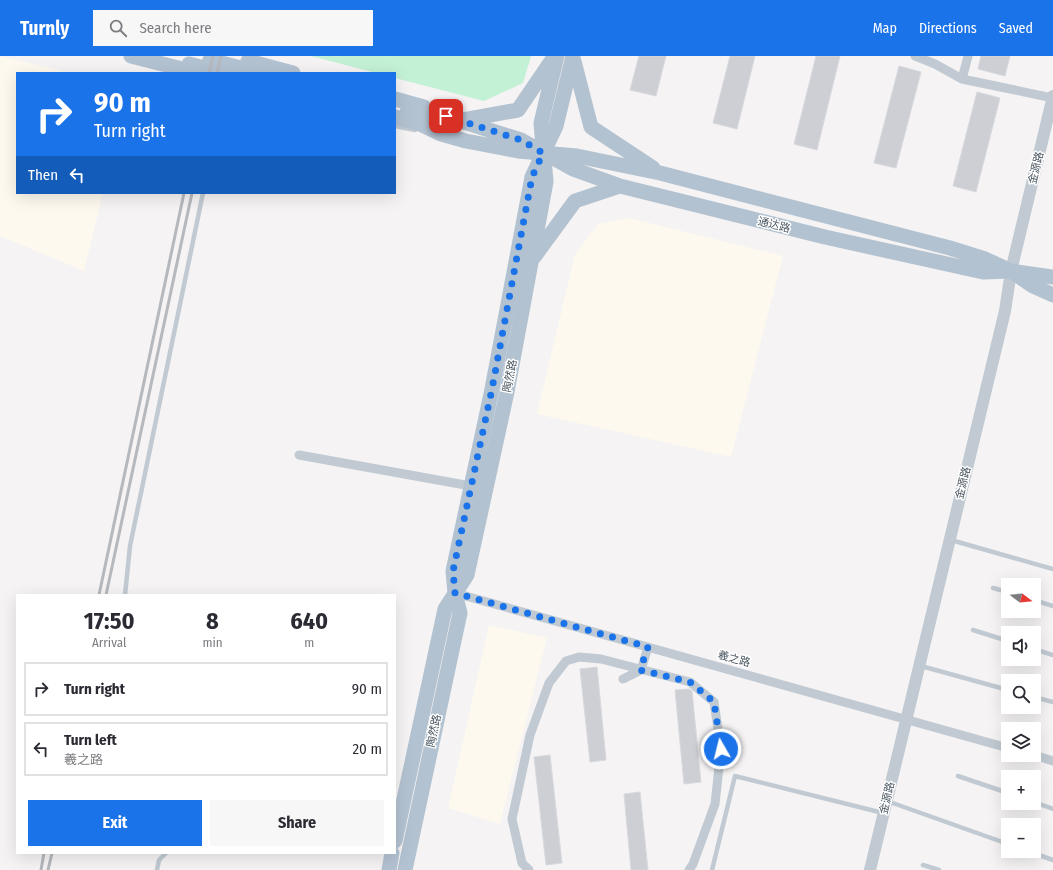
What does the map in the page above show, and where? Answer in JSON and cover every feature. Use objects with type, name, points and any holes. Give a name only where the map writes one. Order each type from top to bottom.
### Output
[{"type":"main road","points":[[131,56],[194,72]]},
{"type":"main road","points":[[157,56],[219,72]]},
{"type":"main road","points":[[194,56],[256,72]]},
{"type":"main road","points":[[228,56],[289,72]]},
{"type":"main road","points":[[460,120],[518,110],[556,56]]},
{"type":"main road","name":"陶然路","points":[[396,836],[445,609],[467,575],[507,392],[546,182],[542,123],[556,56]]},
{"type":"main road","points":[[573,57],[591,127],[660,173]]},
{"type":"main road","name":"陶然路","points":[[405,870],[460,613],[455,593],[453,571],[492,389],[532,177],[556,126],[573,57]]},
{"type":"main road","points":[[396,99],[422,106],[446,116]]},
{"type":"main road","name":"通达路","points":[[396,108],[421,116],[446,116],[521,140],[573,169],[620,186],[825,237],[983,272],[1011,271],[1053,277]]},
{"type":"main road","name":"通达路","points":[[396,117],[420,124],[441,134],[466,141],[511,150],[577,156],[660,173],[950,248],[985,259],[1011,271],[1033,286],[1053,295]]},
{"type":"main road","points":[[396,125],[441,134]]},
{"type":"main road","points":[[531,261],[575,201],[620,186]]},
{"type":"main road","points":[[389,870],[392,854]]},
{"type":"street","points":[[915,56],[935,64],[962,79],[1053,97]]},
{"type":"street","points":[[962,79],[968,56]]},
{"type":"street","name":"金源路","points":[[870,870],[1005,311],[1011,271],[1053,97]]},
{"type":"street","points":[[299,455],[471,486]]},
{"type":"street","name":"羲之路","points":[[455,593],[906,718],[1001,746]]},
{"type":"street","points":[[623,679],[640,670],[648,647]]},
{"type":"street","points":[[529,870],[522,863],[512,819],[530,735],[550,683],[566,660],[579,657],[601,659],[690,682],[714,702],[721,749],[715,804],[694,864],[689,870]]},
{"type":"street","points":[[1041,757],[1053,760]]},
{"type":"lane","points":[[124,594],[130,546],[203,194]]},
{"type":"lane","points":[[949,540],[1053,569]]},
{"type":"lane","points":[[994,588],[1001,590]]},
{"type":"lane","points":[[1041,602],[1053,606]]},
{"type":"lane","points":[[973,630],[1001,639]]},
{"type":"lane","points":[[1041,651],[1053,655]]},
{"type":"lane","points":[[919,665],[1001,688]]},
{"type":"lane","points":[[1041,699],[1053,702]]},
{"type":"lane","points":[[712,870],[735,776],[883,813]]},
{"type":"lane","points":[[958,776],[1001,791]]},
{"type":"lane","points":[[886,800],[1001,841]]},
{"type":"lane","points":[[1041,805],[1053,809]]},
{"type":"lane","points":[[157,870],[159,860],[165,854]]},
{"type":"lane","points":[[1041,856],[1053,860]]},
{"type":"lane","points":[[924,865],[938,870]]},
{"type":"shaded area","points":[[0,56],[66,72],[16,72],[16,194],[103,194],[84,271],[0,236]]},
{"type":"shaded area","points":[[629,218],[783,256],[731,457],[537,414],[575,254],[598,224]]},
{"type":"shaded area","points":[[489,625],[547,638],[500,824],[448,808]]},
{"type":"green space","points":[[311,56],[531,56],[523,83],[484,101],[396,78],[396,72],[372,72]]},
{"type":"building","points":[[639,56],[666,56],[656,96],[630,90]]},
{"type":"building","points":[[730,56],[755,56],[737,129],[713,123]]},
{"type":"building","points":[[816,56],[840,56],[817,150],[794,144]]},
{"type":"building","points":[[981,56],[1010,56],[1005,76],[978,69]]},
{"type":"building","points":[[899,66],[921,72],[896,168],[874,163]]},
{"type":"building","points":[[977,92],[1000,98],[976,192],[953,186]]},
{"type":"building","points":[[597,667],[606,760],[590,762],[580,669]]},
{"type":"building","points":[[689,689],[692,691],[701,782],[684,784],[675,690]]},
{"type":"building","points":[[550,755],[562,863],[546,865],[534,757]]},
{"type":"building","points":[[640,792],[648,870],[631,870],[624,794]]},
{"type":"railway","points":[[209,72],[213,56]]},
{"type":"railway","points":[[217,72],[221,56]]},
{"type":"railway","points":[[99,594],[184,194]]},
{"type":"railway","points":[[106,594],[192,194]]},
{"type":"railway","points":[[41,870],[44,854]]},
{"type":"railway","points":[[48,870],[52,854]]},
{"type":"route","points":[[446,116],[521,140],[543,153],[532,177],[492,389],[453,571],[455,593],[648,647],[640,670],[690,682],[714,702],[721,749]]}]
